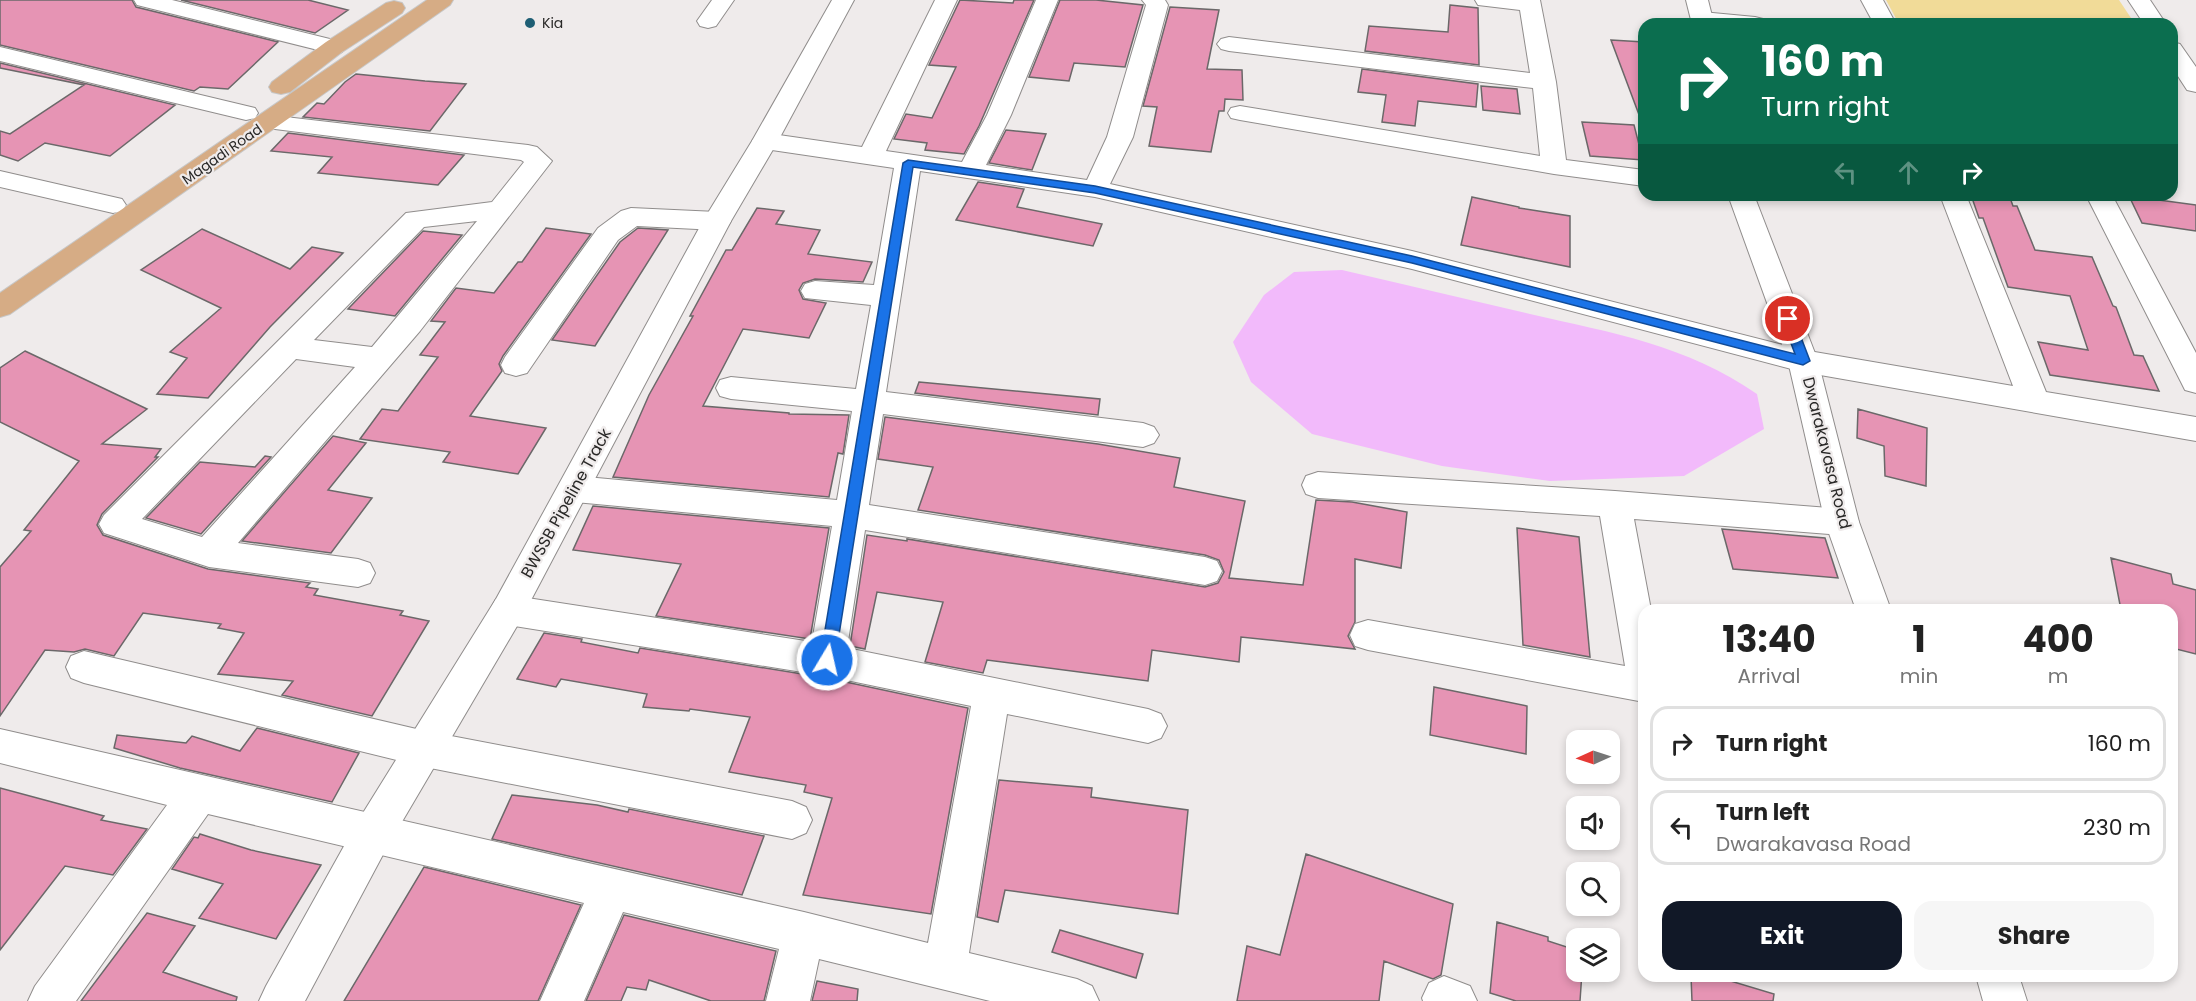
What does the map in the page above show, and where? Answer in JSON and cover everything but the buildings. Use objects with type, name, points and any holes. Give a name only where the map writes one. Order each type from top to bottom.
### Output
[{"type":"main road","name":"Magadi Road","points":[[0,307],[257,118],[334,47],[407,0]]},
{"type":"main road","name":"Magadi Road","points":[[0,279],[113,205],[257,118],[442,0]]},
{"type":"street","points":[[145,0],[334,47]]},
{"type":"street","points":[[708,21],[723,0]]},
{"type":"street","name":"BWSSB Pipeline Track","points":[[281,1001],[372,835],[508,610],[717,221],[765,141],[843,0]]},
{"type":"street","points":[[871,156],[946,0]]},
{"type":"street","points":[[970,170],[999,115],[1047,0]]},
{"type":"street","points":[[1095,189],[1120,137],[1157,5],[1153,0]]},
{"type":"street","points":[[1486,0],[1529,2],[1544,82],[1554,166]]},
{"type":"street","points":[[1872,0],[1882,18]]},
{"type":"street","points":[[2139,0],[2151,18]]},
{"type":"street","points":[[1701,14],[1723,18]]},
{"type":"street","points":[[1229,44],[1544,82]]},
{"type":"street","points":[[0,54],[257,118],[528,153],[539,161],[410,324],[209,553]]},
{"type":"street","points":[[2180,58],[2196,85]]},
{"type":"street","points":[[1240,113],[1554,166],[1638,177]]},
{"type":"street","points":[[765,141],[1095,189],[1412,260],[1803,361],[2196,429]]},
{"type":"street","points":[[827,660],[908,163]]},
{"type":"street","points":[[0,179],[113,205]]},
{"type":"street","name":"Dwarakavasa Road","points":[[1743,201],[1803,361],[1842,522],[1872,604]]},
{"type":"street","points":[[1955,201],[2034,401]]},
{"type":"street","points":[[2101,201],[2196,382]]},
{"type":"street","points":[[358,573],[209,553],[116,524],[416,219],[501,210]]},
{"type":"street","points":[[516,365],[608,234],[621,222],[631,217],[717,221]]},
{"type":"street","points":[[814,291],[887,296]]},
{"type":"street","points":[[289,348],[379,359]]},
{"type":"street","points":[[732,388],[868,401],[1143,435]]},
{"type":"street","points":[[1318,485],[1615,504],[1842,522]]},
{"type":"street","points":[[575,489],[850,515],[1205,571]]},
{"type":"street","points":[[1615,504],[1638,636]]},
{"type":"street","points":[[508,610],[827,660],[1148,726]]},
{"type":"street","points":[[1368,635],[1638,685]]},
{"type":"street","points":[[84,668],[424,749],[792,820]]},
{"type":"street","points":[[945,968],[992,694]]},
{"type":"street","points":[[0,746],[198,795],[804,933],[1077,1001]]},
{"type":"street","points":[[50,1001],[198,795]]},
{"type":"street","points":[[562,1001],[612,889]]},
{"type":"street","points":[[788,1001],[804,933]]},
{"type":"street","points":[[1999,982],[2005,1001]]},
{"type":"shaded area","points":[[1886,0],[2119,0],[2131,18],[1896,18]]},
{"type":"shaded area","points":[[1342,270],[1620,335],[1676,352],[1730,377],[1757,394],[1764,429],[1684,476],[1550,481],[1442,466],[1312,434],[1251,382],[1233,342],[1264,295],[1294,272]]},
{"type":"place","name":"Kia","points":[[530,23]]},
{"type":"route","points":[[827,660],[908,163],[1095,189],[1412,260],[1803,361],[1788,319]]}]
